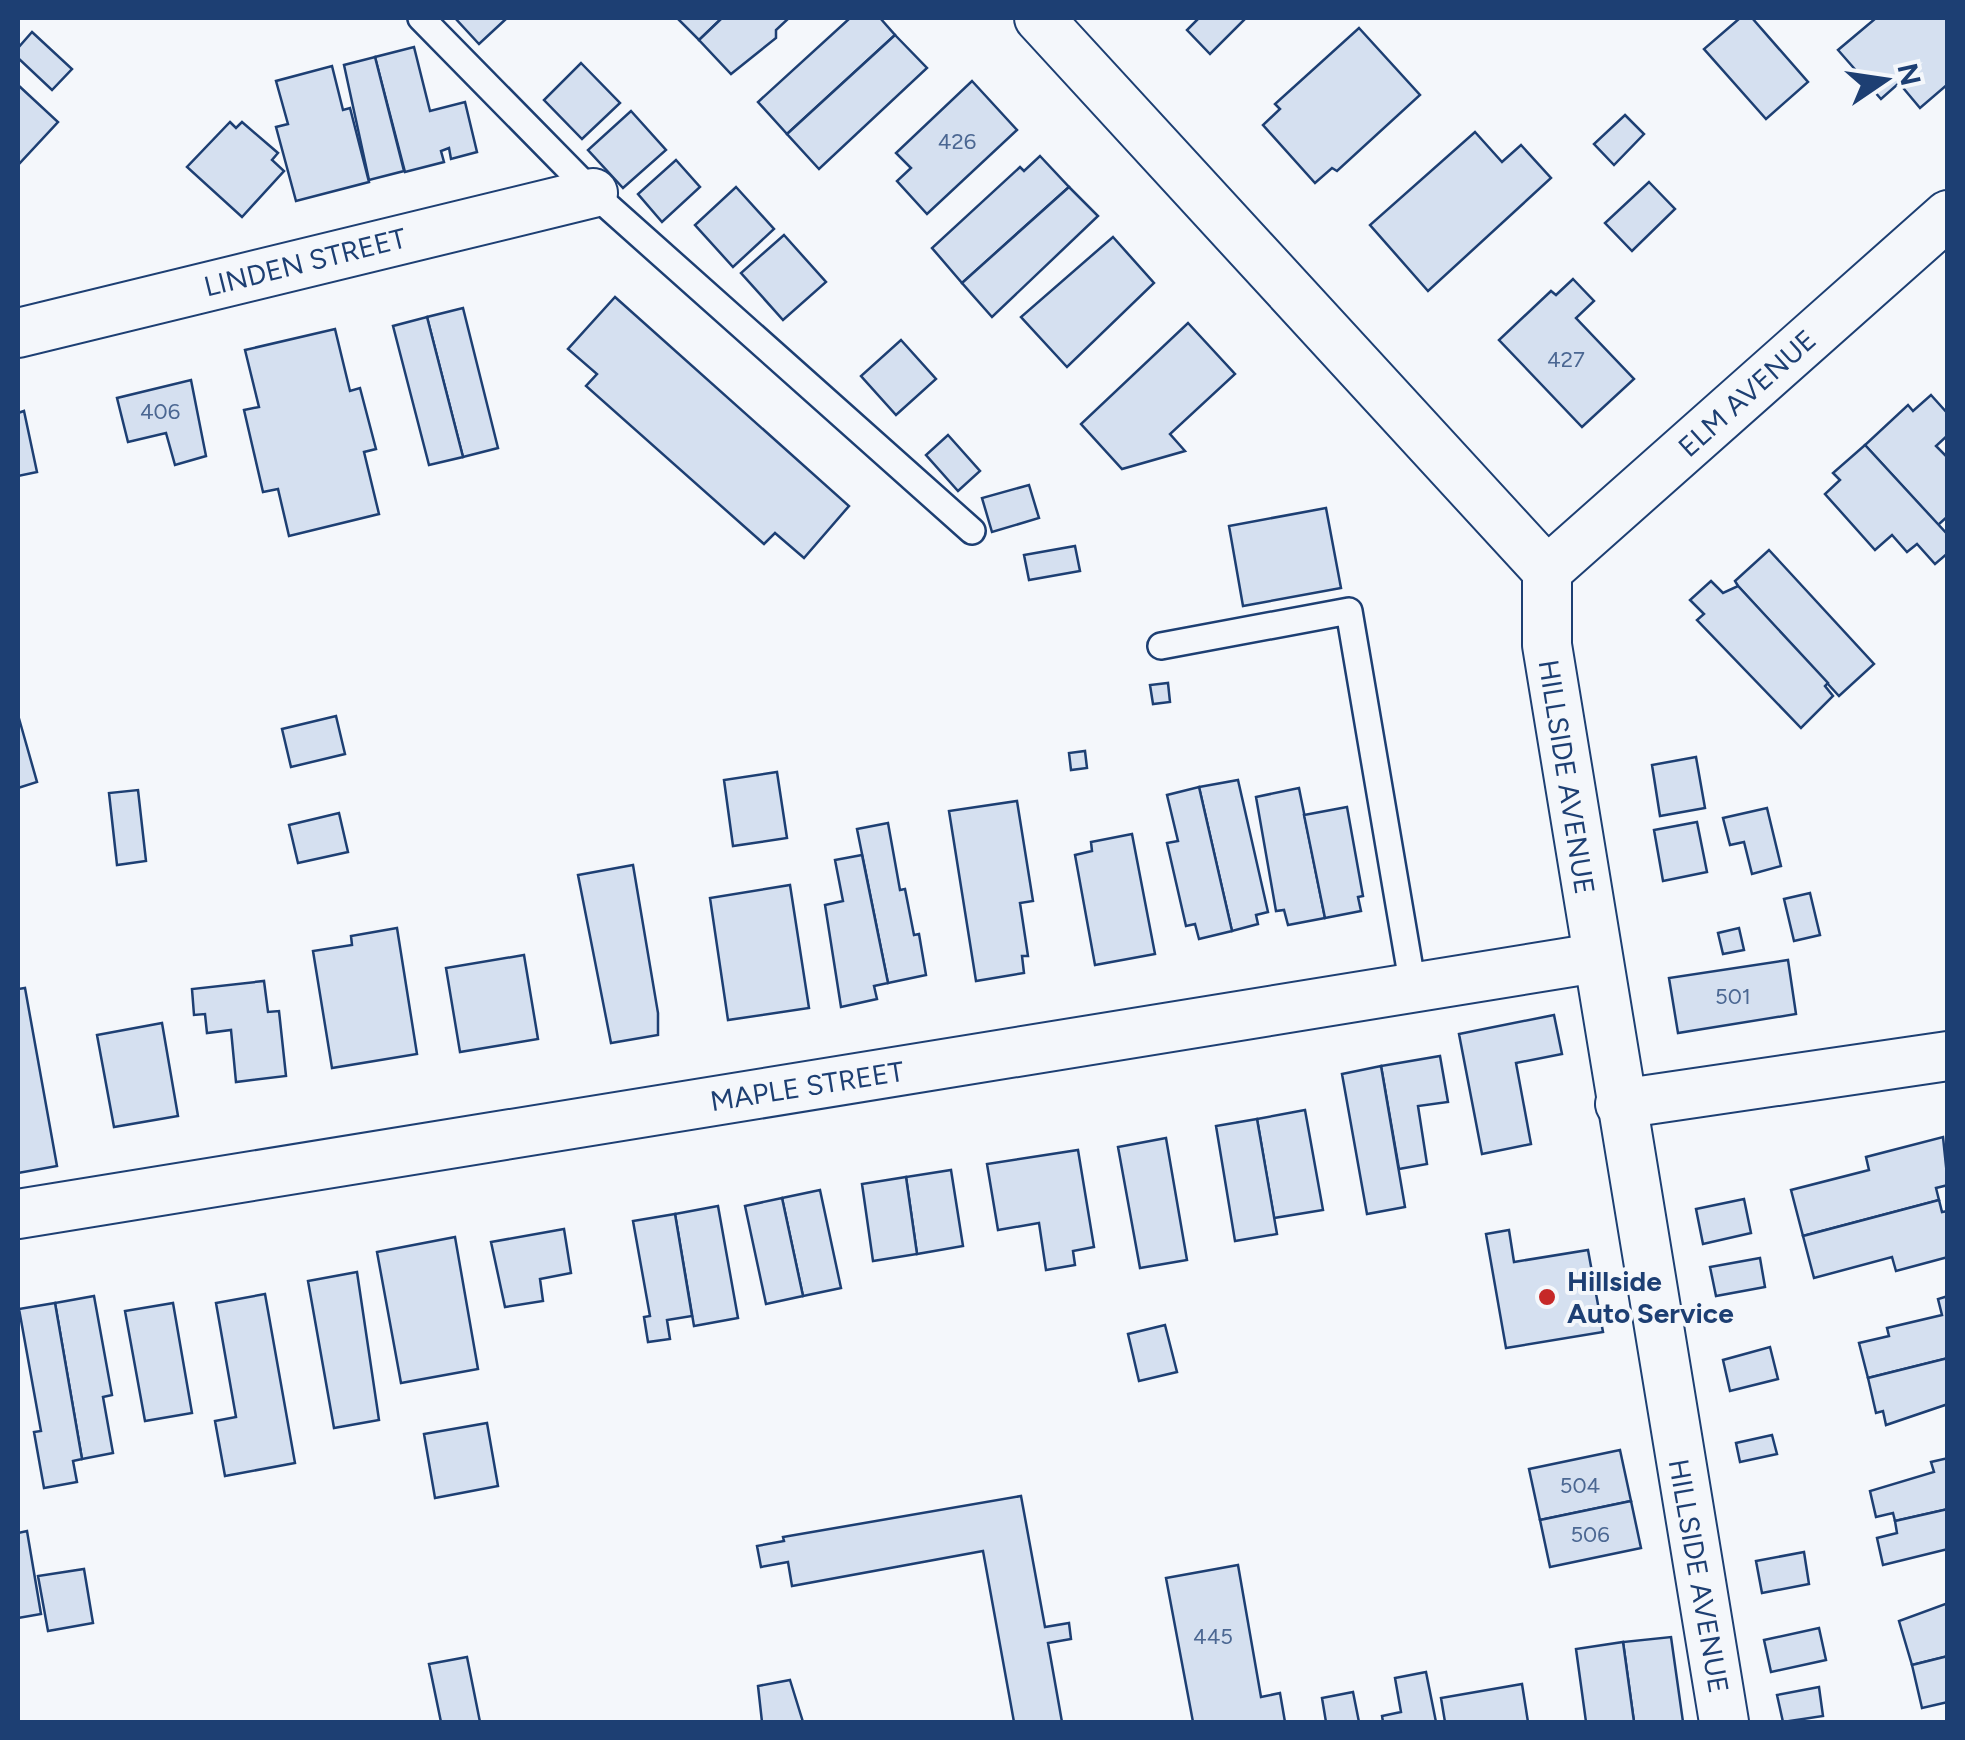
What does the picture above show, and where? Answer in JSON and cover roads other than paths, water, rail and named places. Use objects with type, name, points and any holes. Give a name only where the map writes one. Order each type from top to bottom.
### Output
[{"type":"street","points":[[1039,18],[1547,571]]},
{"type":"street","name":"LINDEN STREET","points":[[18,333],[593,192]]},
{"type":"street","name":"ELM AVENUE","points":[[1547,571],[1948,215]]},
{"type":"street","name":"HILLSIDE AVENUE","points":[[1547,571],[1547,644],[1724,1722]]},
{"type":"street","name":"MAPLE STREET","points":[[18,1214],[1596,958]]},
{"type":"street","points":[[1620,1104],[1948,1056]]},
{"type":"lane","points":[[420,18],[593,192],[972,532]]},
{"type":"lane","points":[[1161,646],[1349,610],[1413,987]]},
{"type":"place","name":"Hillside Auto Service","points":[[1547,1297]]}]
